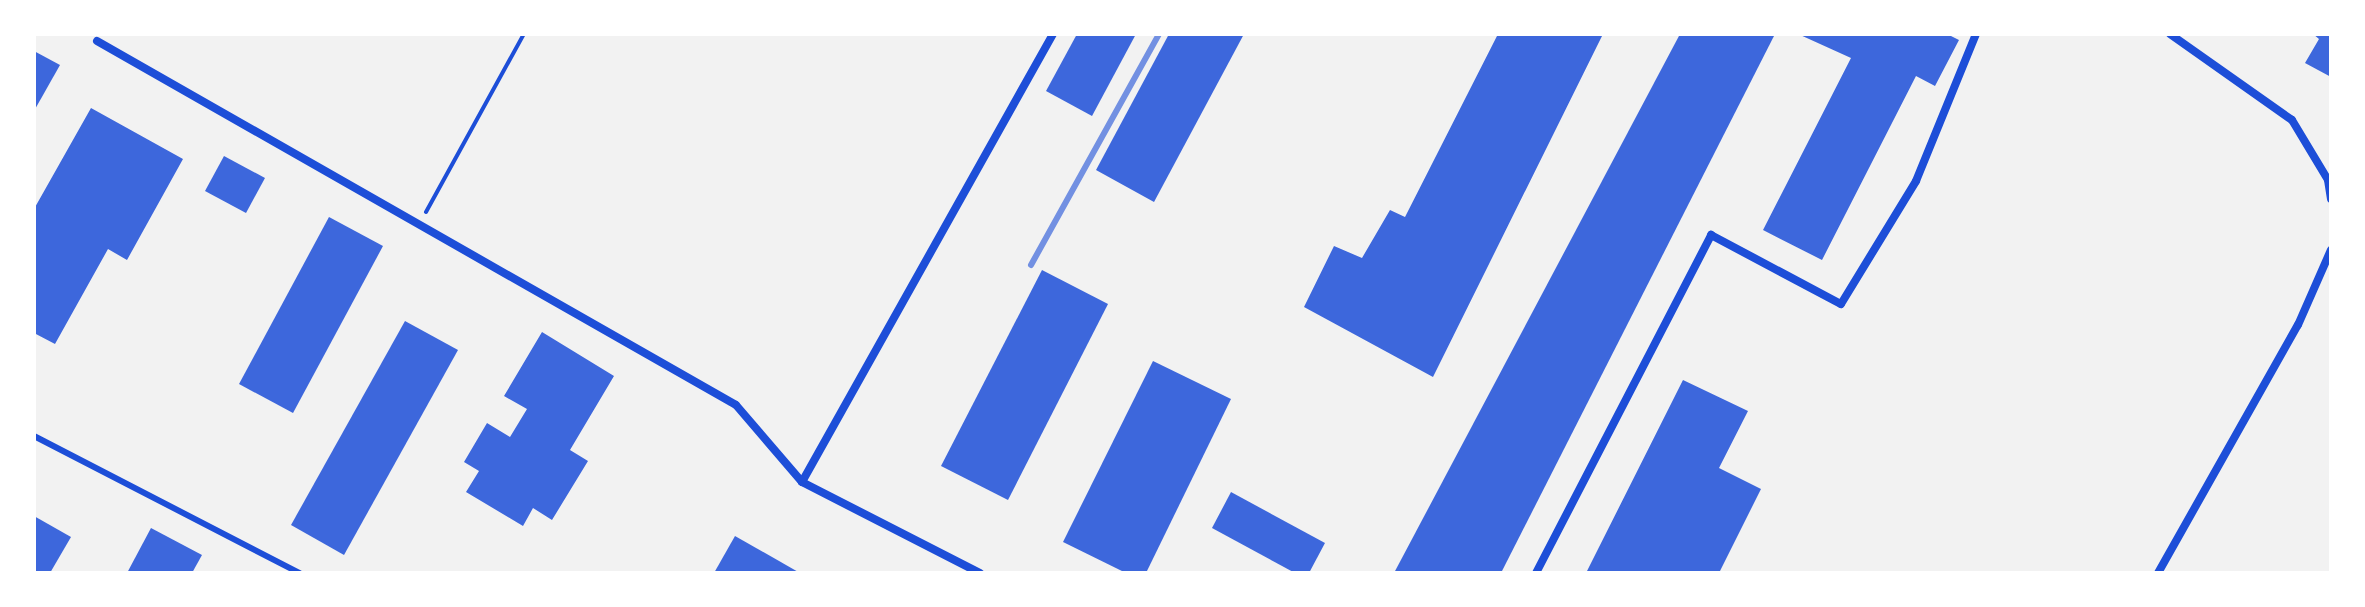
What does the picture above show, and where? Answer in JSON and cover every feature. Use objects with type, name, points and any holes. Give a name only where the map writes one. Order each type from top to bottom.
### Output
[{"type":"street","points":[[802,482],[1053,34]]},
{"type":"street","points":[[1536,573],[1711,235],[1841,304],[1916,181],[1976,34]]},
{"type":"street","points":[[2170,34],[2292,120],[2328,180],[2331,199]]},
{"type":"street","points":[[97,41],[736,405],[802,482],[980,573]]},
{"type":"street","points":[[2158,573],[2298,325],[2331,250]]},
{"type":"lane","points":[[34,436],[300,573]]},
{"type":"path","points":[[419,225],[524,34]]},
{"type":"building","points":[[1077,34],[1136,34],[1092,116],[1046,91]]},
{"type":"building","points":[[1169,34],[1244,34],[1154,202],[1096,170]]},
{"type":"building","points":[[1498,34],[1603,34],[1433,377],[1304,307],[1334,246],[1362,258],[1390,210],[1405,217]]},
{"type":"building","points":[[1680,34],[1775,34],[1501,573],[1394,573]]},
{"type":"building","points":[[1798,34],[1947,34],[1959,40],[1935,86],[1916,76],[1822,260],[1763,230],[1851,58]]},
{"type":"building","points":[[2313,34],[2331,34],[2331,77],[2305,63],[2319,39]]},
{"type":"building","points":[[34,51],[60,65],[34,111]]},
{"type":"building","points":[[91,108],[183,159],[127,260],[108,249],[55,344],[34,333],[34,209]]},
{"type":"building","points":[[224,156],[265,178],[246,213],[205,191]]},
{"type":"building","points":[[329,217],[383,246],[293,413],[239,384]]},
{"type":"building","points":[[1042,270],[1108,304],[1008,500],[941,466]]},
{"type":"building","points":[[405,321],[458,350],[344,555],[291,525]]},
{"type":"building","points":[[542,332],[614,376],[570,450],[588,461],[552,520],[533,508],[523,526],[466,492],[479,471],[464,462],[487,423],[510,437],[527,409],[504,396]]},
{"type":"building","points":[[1153,361],[1231,399],[1146,573],[1126,573],[1063,542]]},
{"type":"building","points":[[1683,380],[1748,411],[1719,468],[1761,489],[1719,573],[1586,573]]},
{"type":"building","points":[[1231,492],[1325,543],[1309,573],[1295,573],[1212,528]]},
{"type":"building","points":[[34,516],[71,537],[50,573],[34,573]]},
{"type":"building","points":[[151,528],[202,555],[192,573],[127,573]]},
{"type":"building","points":[[735,536],[800,573],[714,573]]},
{"type":"railway","points":[[1031,265],[1159,34]]}]
